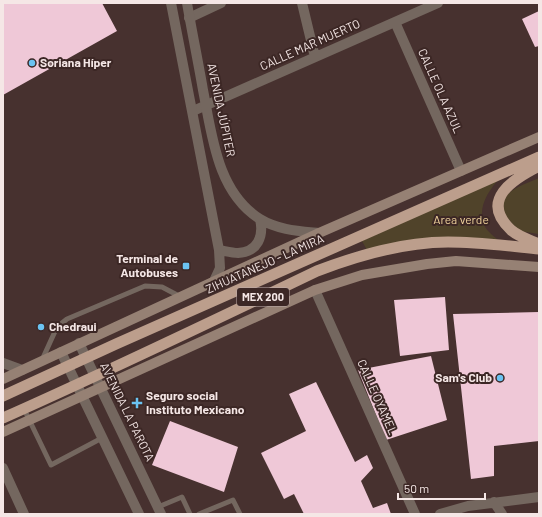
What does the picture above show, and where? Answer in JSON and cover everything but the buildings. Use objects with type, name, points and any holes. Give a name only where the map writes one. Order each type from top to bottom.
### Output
[{"type":"highway","name":"ZIHUATANEJO - LA MIRA","points":[[3,396],[116,344],[539,157]]},
{"type":"highway","points":[[539,166],[521,175],[507,186],[502,193],[498,207],[500,215],[511,230],[539,244]]},
{"type":"highway","name":"MEX 200","points":[[3,418],[130,361],[317,271],[340,262],[372,252],[402,246],[447,242],[539,248]]},
{"type":"main road","points":[[3,379],[319,233],[539,137]]},
{"type":"main road","points":[[3,432],[315,290],[362,275],[427,264],[456,261],[539,267]]},
{"type":"street","points":[[171,3],[219,250],[220,268],[214,281]]},
{"type":"street","name":"AVENIDA JÚPITER","points":[[187,3],[217,159],[227,181],[242,204],[260,219],[287,230],[319,233]]},
{"type":"street","points":[[190,18],[221,3]]},
{"type":"street","points":[[302,3],[315,57]]},
{"type":"street","name":"CALLE MAR MUERTO","points":[[193,111],[435,3]]},
{"type":"street","name":"CALLE OLA AZUL","points":[[395,22],[461,171]]},
{"type":"street","points":[[219,250],[238,253],[248,251],[256,245],[261,237],[262,226],[260,219]]},
{"type":"street","name":"CALLE OYAMEL","points":[[315,290],[415,514]]},
{"type":"street","name":"AVENIDA LA PAROTA","points":[[79,344],[160,510]]},
{"type":"street","points":[[61,352],[139,514]]},
{"type":"street","points":[[3,363],[22,370]]},
{"type":"street","points":[[3,468],[24,514]]},
{"type":"street","points":[[440,514],[468,506],[539,497]]},
{"type":"street","points":[[494,502],[502,514]]},
{"type":"lane","points":[[42,360],[57,327],[67,320],[145,286],[162,287],[182,297]]},
{"type":"lane","points":[[24,409],[51,465],[102,438]]},
{"type":"lane","points":[[160,510],[182,497],[190,514]]},
{"type":"lane","points":[[199,514],[233,500],[240,514]]},
{"type":"green space","name":"Area verde","points":[[500,178],[488,194],[482,214],[485,227],[499,241],[368,252],[362,241]]},
{"type":"green space","points":[[539,178],[539,234],[519,231],[504,213],[502,204],[508,194],[520,186]]},
{"type":"place","name":"Soriana Híper","points":[[32,63]]},
{"type":"place","name":"Terminal de Autobuses","points":[[186,266]]},
{"type":"place","name":"Chedraui","points":[[41,327]]},
{"type":"place","name":"Sam's Club","points":[[500,378]]},
{"type":"place","name":"Seguro social Instituto Mexicano","points":[[137,403]]}]
